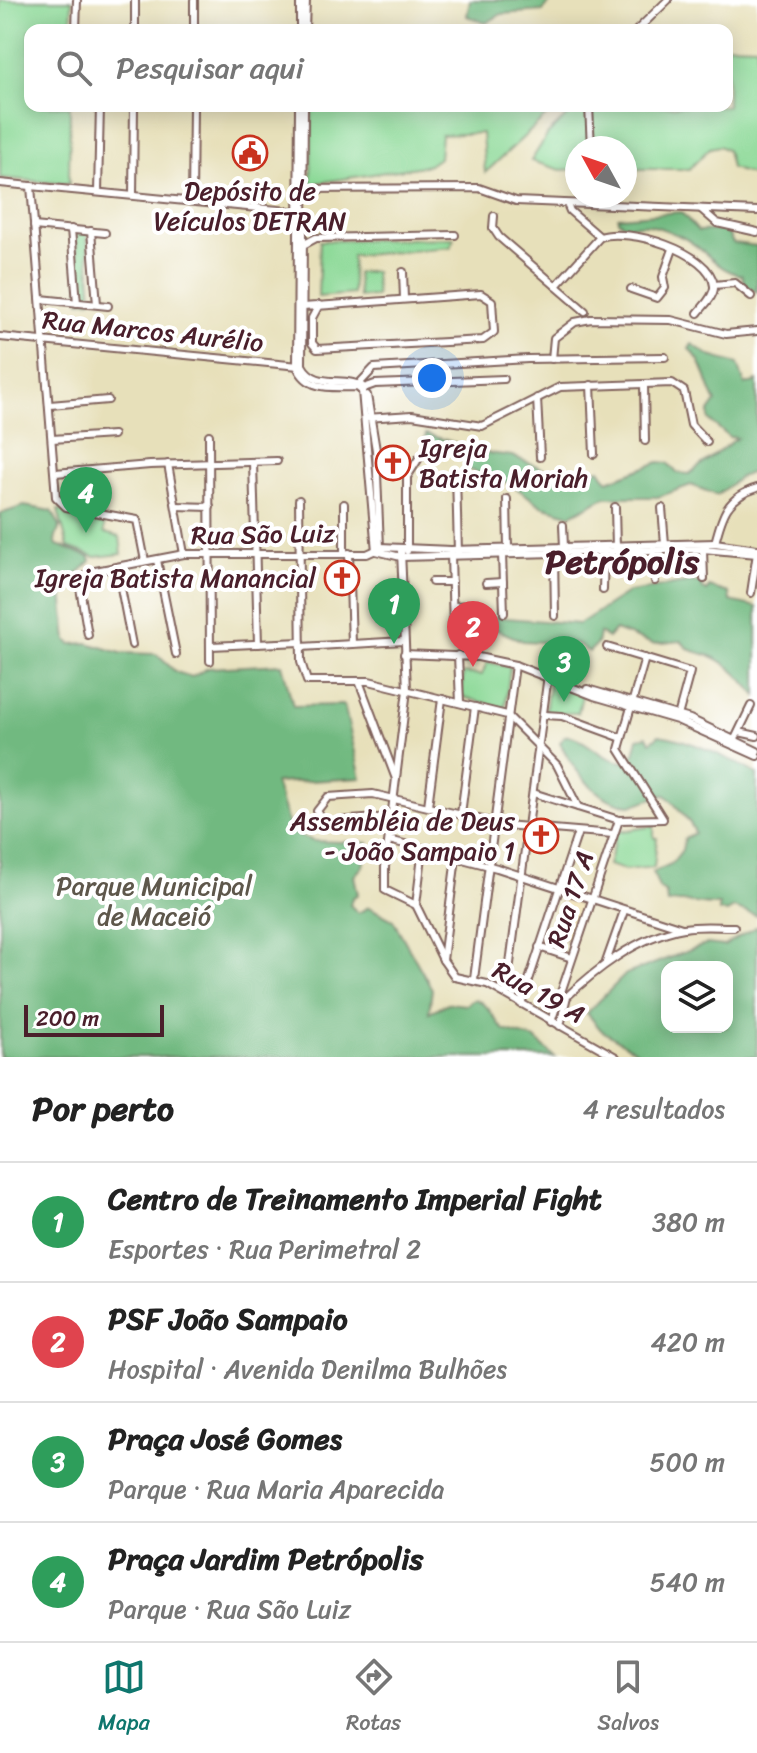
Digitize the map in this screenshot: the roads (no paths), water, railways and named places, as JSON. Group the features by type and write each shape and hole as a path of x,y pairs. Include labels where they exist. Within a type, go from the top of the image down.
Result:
{"street":[{"path":"76,24 77,0"},
{"path":"135,0 135,24"},
{"path":"194,0 194,24"},
{"path":"302,24 303,0"},
{"path":"643,24 668,0"},
{"path":"98,192 100,112"},
{"path":"133,195 134,112"},
{"path":"192,201 193,112"},
{"path":"302,112 300,366 303,377 315,385 361,387 504,379"},
{"path":"589,112 590,136"},
{"path":"0,183 300,212"},
{"path":"31,186 59,505 137,520 145,561"},
{"path":"301,189 479,188 516,201 565,204"},
{"path":"637,207 757,211"},
{"path":"569,208 600,237"},
{"path":"701,209 717,223 757,232"},
{"path":"300,212 303,245 300,366"},
{"path":"494,216 493,228 499,237 585,311"},
{"path":"34,226 105,233"},
{"path":"71,229 77,303"},
{"path":"91,231 97,304"},
{"path":"556,286 600,237 631,234 694,258 714,285 712,296 698,313"},
{"path":"303,245 316,238 455,235"},
{"path":"631,289 657,298 665,288 663,277 673,249"},
{"path":"403,272 404,299"},
{"path":"714,285 735,283 751,296"},
{"path":"303,307 319,305 404,299 487,295 492,301 494,332 483,340 317,349 312,343 312,318 319,305"},
{"path":"41,299 108,306"},
{"path":"552,359 553,340 575,322 591,319 607,322 671,320 726,334 757,331"},
{"name":"Rua Marcos Aurélio","path":"0,337 300,366"},
{"path":"378,549 373,543 369,418 361,387 374,368 665,357"},
{"path":"369,418 422,416 482,426 497,422 560,387 668,383 684,391 691,425 707,442"},
{"path":"644,384 645,441"},
{"path":"591,385 594,454"},
{"path":"537,398 540,457"},
{"path":"50,405 108,400"},
{"path":"52,439 113,435"},
{"path":"209,435 210,661"},
{"path":"416,905 390,893 383,885 407,690 404,554 407,477 419,458"},
{"path":"55,473 168,464 277,461"},
{"path":"253,462 258,644"},
{"path":"168,464 184,554"},
{"path":"456,473 453,628 487,624"},
{"path":"715,543 724,510 740,493 757,488"},
{"path":"504,613 507,499"},
{"path":"299,500 301,644 303,675 307,681 359,681 507,715 557,765 578,807"},
{"path":"344,504 352,644"},
{"path":"176,506 210,507"},
{"path":"615,507 616,548"},
{"path":"662,508 665,544"},
{"path":"563,525 564,547"},
{"path":"505,551 554,553 715,543 757,552"},
{"path":"505,551 564,547 604,549"},
{"path":"616,548 757,552"},
{"name":"Rua São Luiz","path":"88,635 80,579 90,572 184,554 347,553 378,549 404,554 505,551"},
{"path":"603,590 604,549"},
{"path":"703,549 704,579"},
{"path":"653,550 655,581"},
{"path":"751,593 757,552"},
{"path":"554,553 555,616"},
{"path":"157,560 176,654"},
{"path":"117,567 132,645"},
{"path":"432,582 452,582"},
{"path":"486,583 503,582"},
{"path":"453,606 475,605"},
{"path":"211,646 404,641"},
{"path":"607,647 690,672 689,686 678,718"},
{"path":"404,654 458,655 515,665 678,718 757,754"},
{"path":"458,655 460,703"},
{"path":"533,793 619,820 663,819 619,749 645,658"},
{"path":"474,979 515,665"},
{"path":"506,994 548,675"},
{"path":"359,681 397,782"},
{"path":"428,806 442,699"},
{"path":"734,742 751,706"},
{"path":"461,814 475,707"},
{"path":"544,715 562,716 622,738"},
{"path":"739,732 757,736"},
{"path":"391,817 326,822 318,818 317,811 324,799 349,795 395,798 528,828 613,834"},
{"name":"Rua 17 A","path":"551,1022 619,820"},
{"path":"521,1004 578,832"},
{"path":"389,840 488,865 682,928 734,927"},
{"path":"423,848 416,905 443,960"},
{"path":"443,960 456,857"},
{"path":"606,962 624,911"},
{"path":"557,1005 606,962 682,928"},
{"path":"539,947 572,958"},
{"name":"Rua 19 A","path":"443,960 455,977 474,979 506,994 616,1057"},
{"path":"560,1026 567,996"}],"place":[{"name":"Depósito de Veículos DETRAN","path":"250,153"},
{"name":"Igreja Batista Moriah","path":"393,463"},
{"name":"Praça Jardim Petrópolis","path":"86,533"},
{"name":"Igreja Batista Manancial","path":"342,578"},
{"name":"Centro de Treinamento Imperial Fight","path":"394,644"},
{"name":"PSF João Sampaio","path":"473,667"},
{"name":"Praça José Gomes","path":"564,702"},
{"name":"Assembléia de Deus - João Sampaio 1","path":"541,836"}],"district":[{"name":"Petrópolis","path":"622,561"}],"park label":[{"name":"Parque Municipal de Maceió","path":"154,901"}]}
